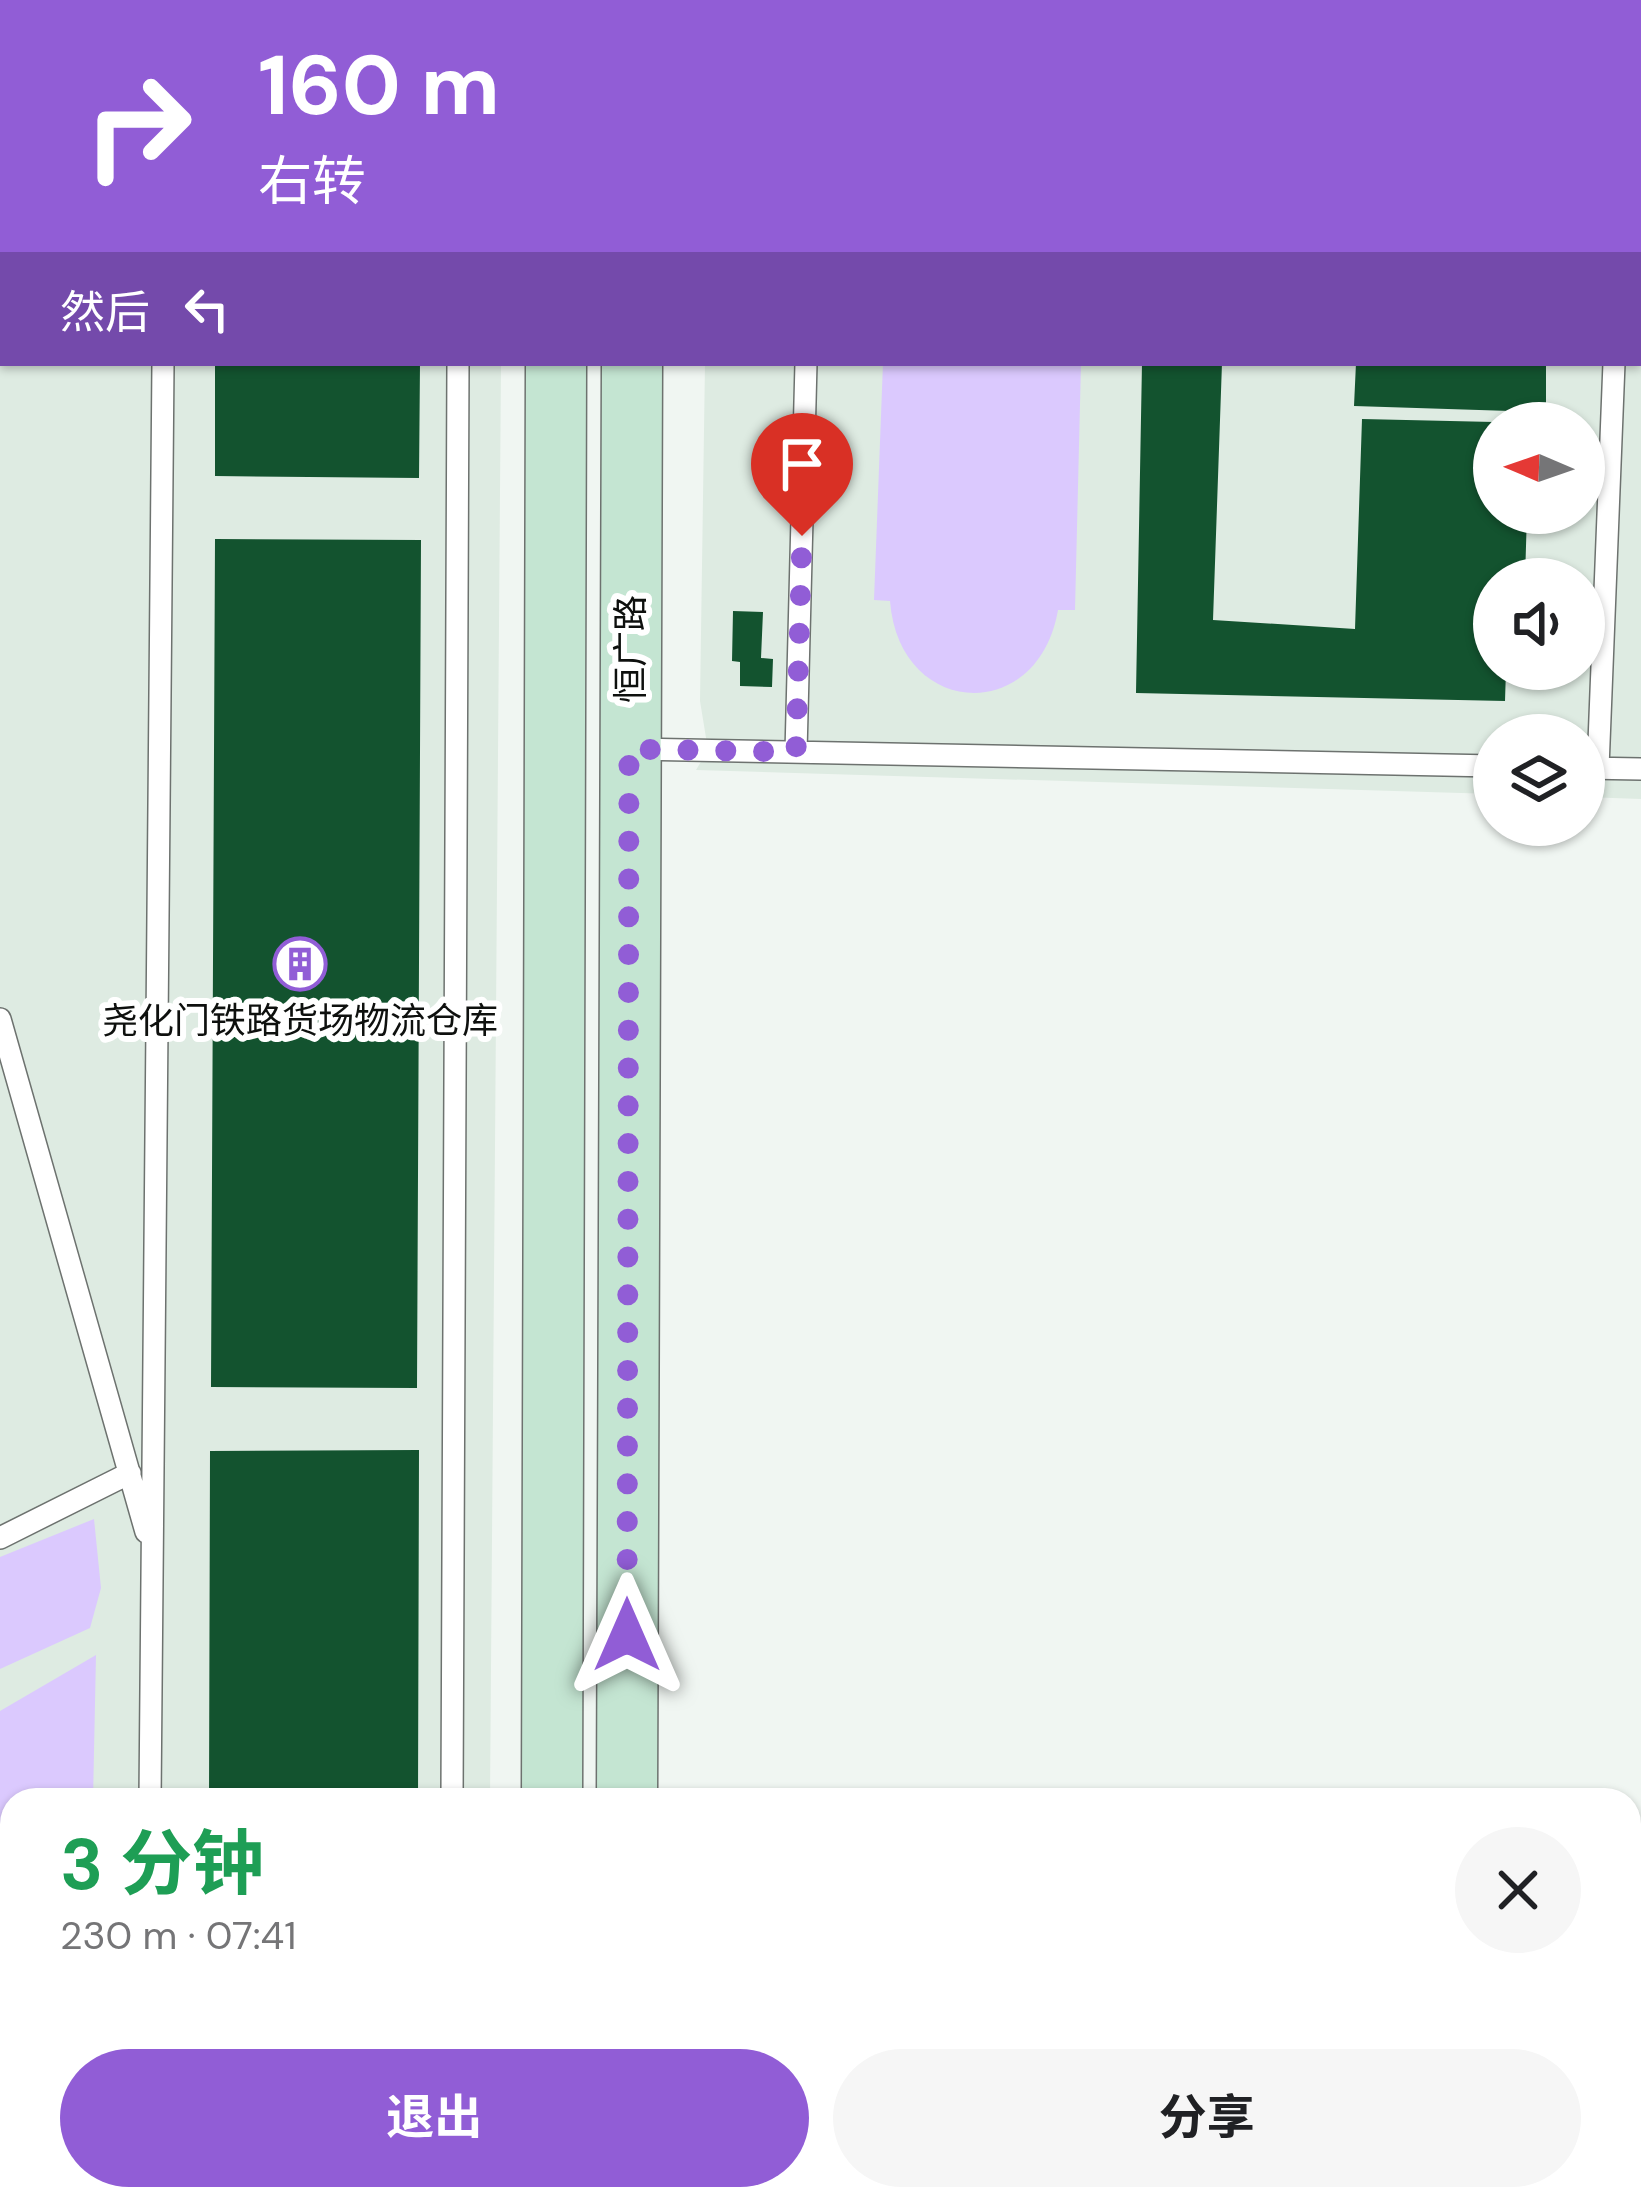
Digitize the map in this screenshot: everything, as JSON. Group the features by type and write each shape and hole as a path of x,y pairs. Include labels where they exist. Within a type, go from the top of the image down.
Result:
{"street":[{"name":"恒广路","path":"552,1788 556,366"},
{"name":"恒广路","path":"627,1788 632,366"}],"lane":[{"path":"150,1788 164,366"},
{"path":"452,1788 458,366"},
{"path":"796,752 806,366"},
{"path":"1594,714 1614,366"},
{"path":"629,749 1473,766"},
{"path":"1605,768 1641,769"},
{"path":"0,1019 153,1556"},
{"path":"0,1538 130,1473"}],"shaded area":[{"path":"0,366 501,366 490,1788 0,1788"},
{"path":"705,366 1641,366 1641,799 1605,798 1605,714 1473,714 1473,793 696,770 708,750 700,701"},
{"path":"883,366 1081,366 1075,610 1058,610 1045,648 1025,674 998,689 970,693 942,686 917,668 899,640 890,601 874,600"},
{"path":"94,1519 101,1588 90,1628 0,1669 0,1557"},
{"path":"96,1655 93,1788 0,1788 0,1711"}],"building":[{"path":"215,366 420,366 419,478 215,476"},
{"path":"1142,366 1222,366 1213,620 1355,629 1362,419 1473,422 1473,534 1526,534 1526,558 1473,558 1473,690 1505,690 1505,701 1136,693"},
{"path":"1356,366 1546,366 1546,402 1473,402 1473,410 1354,406"},
{"name":"尧化门铁路货场物流仓库","path":"215,539 421,540 417,1388 211,1387"},
{"path":"733,611 763,612 761,658 773,659 772,687 740,686 740,662 732,661"},
{"path":"419,1450 418,1788 209,1788 210,1451"}],"place":[{"name":"尧化门铁路货场物流仓库","path":"300,964"}],"route":[{"path":"627,1635 629,749 796,752 802,536"}]}
